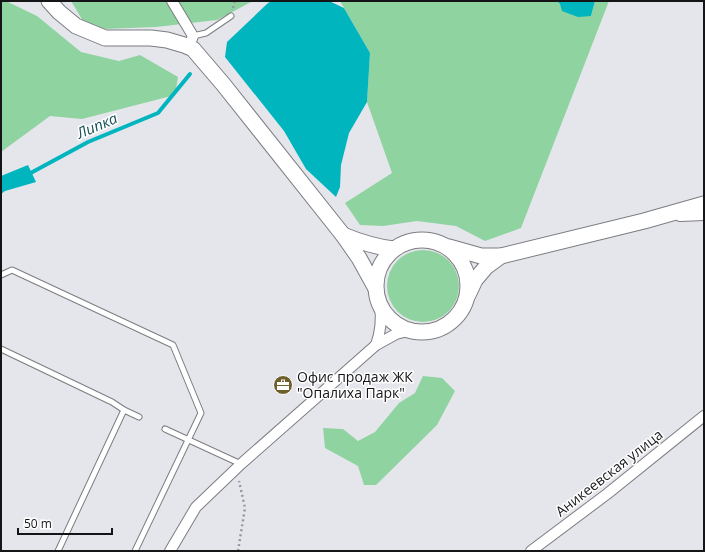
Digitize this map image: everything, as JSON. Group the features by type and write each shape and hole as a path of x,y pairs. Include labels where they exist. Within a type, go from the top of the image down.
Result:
{"street":[{"path":"49,1 59,12 76,26 105,38 151,38 191,41"},
{"path":"172,1 191,41 193,49 223,84 343,235 359,258 375,287 380,306 385,314 395,324 408,331 423,333 438,330 451,323 461,312 475,280 486,267 501,256"},
{"path":"375,287 378,272 384,259 394,249 406,243 420,240 433,242 481,256 501,256 644,221 704,204"},
{"path":"644,221 666,217 704,215"},
{"path":"343,235 366,243 394,249"},
{"path":"446,247 457,256 465,269 468,283 467,298"},
{"path":"376,345 380,334 382,319 380,306"},
{"path":"170,551 196,507 239,466 376,345 396,334 408,331"},
{"name":"Аникеевская улица","path":"531,551 607,494 704,416"}],"lane":[{"path":"191,41 231,16"},
{"path":"1,275 12,270 173,345 201,413 135,551"},
{"path":"1,349 112,402 139,417"},
{"path":"58,551 124,410"},
{"path":"165,429 239,466"}],"path":[{"path":"238,551 245,508 239,466"}],"green space":[{"path":"1,1 6,1 37,16 81,52 119,61 140,55 178,77 175,95 82,119 50,116 1,152"},
{"path":"71,1 253,1 217,20 156,27 103,29 92,27 83,21"},
{"path":"340,1 557,1 560,4 591,16 595,1 609,1 521,228 485,241 456,226 417,221 383,226 360,225 345,203 392,173 367,102 370,53"},
{"path":"416,250 430,250 437,252 449,260 457,272 459,286 457,300 449,312 437,320 430,322 416,322 409,320 397,312 389,300 387,293 387,279 389,272 397,260 409,252"},
{"path":"423,376 442,378 455,391 437,425 376,485 364,485 358,466 325,448 323,428 343,429 358,441 375,432 399,403 415,393"}],"water":[{"path":"272,1 329,1 344,8 370,53 367,102 349,133 341,165 340,187 336,197 306,169 284,131 225,57 227,42 268,3"},
{"path":"557,1 595,1 591,16 578,17 562,11 560,4"},
{"path":"28,165 36,182 5,191 1,194 1,176"}],"waterway":[{"name":"Липка","path":"27,175 88,142 158,113 190,74"}],"place":[{"name":"Офис продаж ЖК \"Опалиха Парк\"","path":"283,385"}]}
